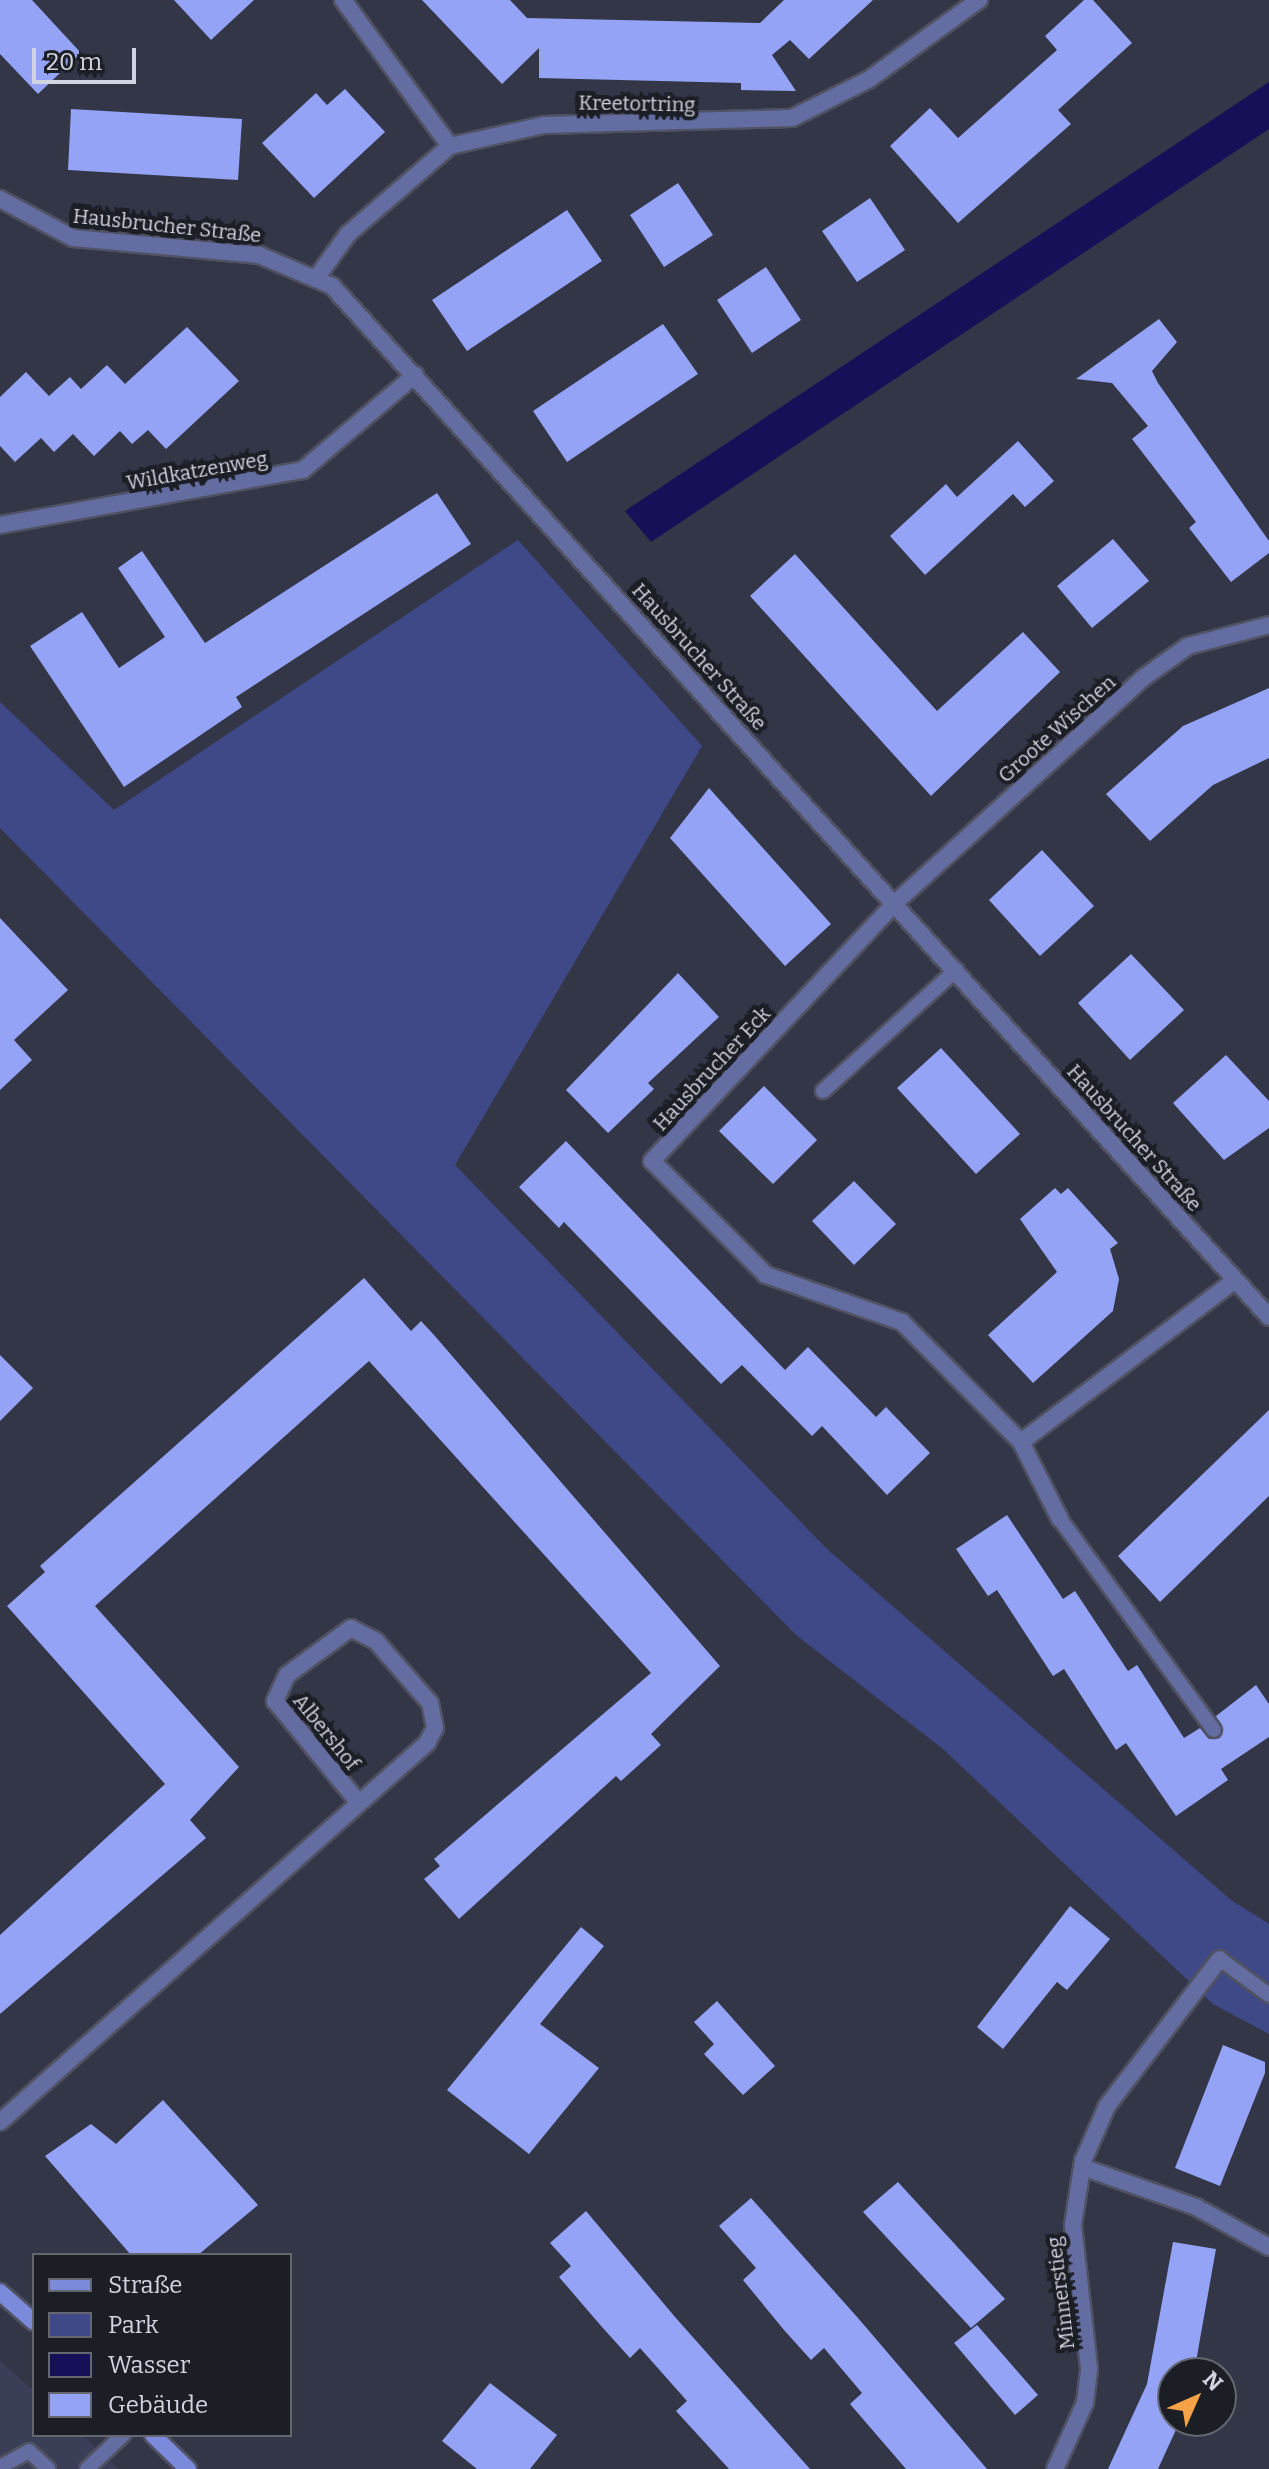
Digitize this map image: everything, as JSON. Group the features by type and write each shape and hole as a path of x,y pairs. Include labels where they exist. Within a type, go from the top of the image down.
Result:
{"street":[{"path":"343,0 450,146"},
{"name":"Kreetortring","path":"317,277 348,234 450,146 559,124 792,118 868,80 979,0"},
{"name":"Hausbrucher Straße","path":"0,199 73,238 259,255 317,277 415,375 1269,1317"},
{"name":"Wildkatzenweg","path":"0,525 303,470 415,375"},
{"name":"Groote Wischen","path":"895,903 1168,658 1213,636 1269,625"},
{"name":"Hausbrucher Eck","path":"895,903 652,1161 766,1275 902,1322 1021,1442 1060,1519"},
{"path":"1021,1442 1235,1280"},
{"name":"Albershof","path":"0,2122 427,1743 435,1720 430,1703 376,1641 351,1628 287,1675 275,1701 359,1803"},
{"name":"Minnerstieg","path":"1055,2469 1085,2403 1089,2368 1073,2225 1082,2167 1107,2106 1220,1959"},
{"path":"1082,2167 1196,2207 1269,2247"},
{"path":"0,2292 32,2320"},
{"path":"155,2437 188,2469"}],"lane":[{"path":"823,1091 956,970"},
{"path":"1060,1519 1214,1730"},
{"path":"1220,1959 1269,1995"},
{"path":"87,2469 121,2437"},
{"path":"0,2467 29,2451 48,2469"}],"shaded area":[{"path":"0,2361 32,2389 32,2437 85,2437 119,2469 0,2469"}],"green space":[{"path":"518,540 702,746 455,1165 827,1549 1231,1900 1269,1924 1269,2034 1213,2004 943,1749 796,1635 0,828 0,702 114,810"}],"water":[{"path":"1269,82 1269,129 651,542 625,511"}],"building":[{"path":"0,0 32,0 81,53 38,94 0,54"},
{"path":"174,0 254,0 211,40"},
{"path":"422,0 510,0 527,18 760,23 784,0 873,0 809,59 790,40 772,55 796,91 741,90 741,83 539,78 539,48 502,84"},
{"path":"1084,0 1093,0 1132,43 1058,110 1071,124 958,223 890,146 930,108 958,138 1057,50 1045,36"},
{"path":"345,89 385,132 314,198 262,143 316,93 327,105"},
{"path":"71,109 242,119 238,180 68,170"},
{"path":"678,183 713,235 664,267 630,215"},
{"path":"870,198 905,250 857,282 822,231"},
{"path":"567,210 602,261 467,351 432,300"},
{"path":"766,267 801,320 752,353 717,300"},
{"path":"1159,319 1177,342 1152,371 1269,541 1269,553 1231,582 1189,528 1196,522 1132,439 1148,426 1112,383 1076,379"},
{"path":"663,324 698,374 567,462 533,411"},
{"path":"187,327 239,381 166,449 148,430 132,444 120,431 94,456 73,434 54,452 41,438 15,462 0,446 0,397 26,372 49,396 70,377 81,389 107,365 125,384"},
{"path":"1018,441 1054,481 1025,507 1013,494 925,575 890,536 946,484 957,497"},
{"path":"437,493 471,544 236,697 242,707 124,787 30,646 82,612 119,668 165,637 118,568 142,551 205,643"},
{"path":"1113,539 1149,581 1092,628 1057,586"},
{"path":"795,554 937,711 1023,632 1060,672 931,796 750,596"},
{"path":"1269,688 1269,758 1213,785 1150,841 1106,794 1183,726"},
{"path":"709,788 831,924 785,966 670,838"},
{"path":"1042,850 1094,906 1040,956 989,900"},
{"path":"0,918 68,990 14,1040 32,1060 0,1090"},
{"path":"1131,954 1184,1010 1130,1060 1078,1003"},
{"path":"678,973 719,1017 648,1083 654,1089 608,1133 566,1090"},
{"path":"941,1048 1020,1134 976,1174 897,1088"},
{"path":"1226,1055 1269,1101 1269,1128 1224,1160 1173,1103"},
{"path":"764,1086 817,1140 773,1184 719,1131"},
{"path":"566,1141 785,1370 808,1347 876,1417 886,1407 930,1453 887,1495 822,1426 812,1436 742,1365 721,1384 564,1222 559,1228 519,1187"},
{"path":"854,1181 896,1224 854,1265 812,1221"},
{"path":"1055,1188 1061,1194 1068,1188 1118,1243 1110,1249 1119,1279 1113,1311 1033,1383 988,1335 1057,1272 1020,1219"},
{"path":"364,1278 411,1331 421,1321 434,1335 720,1666 651,1734 661,1745 621,1781 616,1776 459,1919 424,1879 440,1866 434,1859 651,1673 369,1361 95,1606 239,1767 190,1820 206,1838 0,2014 0,1935 165,1784 7,1606 45,1572 40,1566"},
{"path":"0,1355 33,1388 0,1421"},
{"path":"1269,1410 1269,1496 1160,1602 1118,1556"},
{"path":"1007,1515 1063,1599 1075,1591 1128,1671 1137,1665 1184,1738 1200,1728 1209,1739 1220,1738 1216,1716 1256,1685 1269,1704 1269,1737 1221,1769 1228,1780 1176,1816 1126,1743 1116,1750 1064,1669 1053,1676 997,1590 988,1596 956,1549"},
{"path":"1070,1906 1110,1939 1067,1990 1057,1982 1003,2049 977,2027"},
{"path":"581,1927 604,1946 540,2024 599,2068 529,2154 447,2090"},
{"path":"717,2001 775,2066 743,2095 704,2054 714,2044 694,2022"},
{"path":"1223,2045 1265,2062 1265,2073 1220,2186 1175,2168"},
{"path":"163,2100 258,2205 200,2253 129,2253 45,2156 91,2124 116,2144"},
{"path":"898,2182 1005,2299 971,2328 863,2212"},
{"path":"751,2198 987,2469 906,2469 850,2404 862,2393 824,2348 811,2360 784,2330 743,2280 756,2268 719,2226"},
{"path":"586,2211 810,2469 729,2469 676,2411 687,2401 640,2348 630,2358 602,2327 559,2277 571,2266 550,2243"},
{"path":"1173,2242 1216,2249 1197,2357 1157,2357 1157,2437 1173,2437 1158,2469 1108,2469 1147,2384"},
{"path":"977,2325 1038,2395 1015,2415 954,2343"},
{"path":"490,2383 557,2435 530,2469 477,2469 442,2441"}]}
